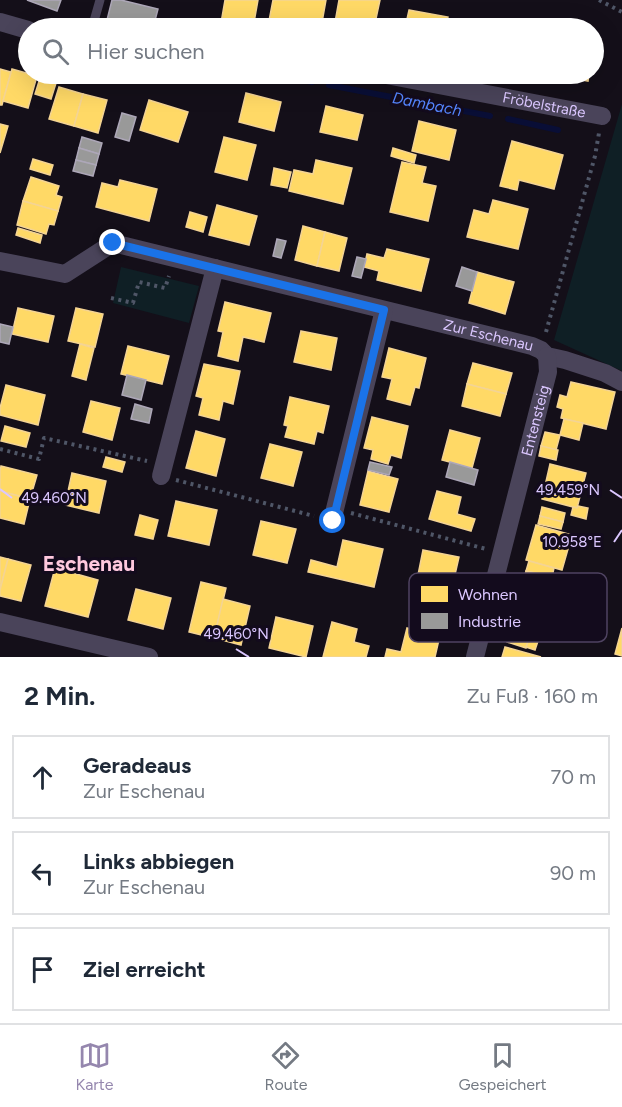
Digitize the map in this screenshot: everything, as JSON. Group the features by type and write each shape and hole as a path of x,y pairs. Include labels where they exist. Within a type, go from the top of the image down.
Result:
{"street":[{"path":"0,22 18,27"},
{"name":"Fröbelstraße","path":"434,84 602,116"},
{"name":"Zur Eschenau","path":"0,261 65,274 113,243 384,310 544,353 605,373 622,382"},
{"path":"163,471 215,268"},
{"path":"334,515 384,310"},
{"name":"Entensteig","path":"496,573 548,372 544,353"},
{"path":"0,622 149,657"},
{"name":"Entensteig","path":"475,657 479,642"}],"lane":[{"path":"95,18 100,0"}],"path":[{"path":"599,0 622,12"},
{"path":"544,353 595,156 602,116"},
{"path":"111,298 133,303 139,282 165,288 169,276"},
{"path":"0,449 39,459 45,438 334,515 501,553"}],"shaded area":[{"path":"622,104 622,371 554,340"},
{"path":"121,267 199,286 189,323 113,303"}],"building: Wohnen":[{"path":"225,0 258,0 255,18 222,18"},
{"path":"273,0 326,0 323,18 270,18"},
{"path":"339,0 380,0 376,18 336,18"},
{"path":"409,10 448,17 448,18 407,18"},
{"path":"0,69 11,72 2,105 0,105"},
{"path":"12,69 18,71 18,84 35,84 28,108 3,101"},
{"path":"38,84 56,84 51,99 35,94"},
{"path":"59,87 83,94 74,126 49,119"},
{"path":"246,93 281,102 274,131 239,122"},
{"path":"83,94 107,100 98,133 74,126"},
{"path":"149,100 188,112 178,142 140,130"},
{"path":"326,106 363,115 357,140 320,132"},
{"path":"419,121 456,130 449,160 412,151"},
{"path":"0,124 8,126 0,153"},
{"path":"224,137 256,145 247,180 215,172"},
{"path":"512,141 563,155 554,189 519,180 517,190 500,186"},
{"path":"393,148 416,155 414,163 391,156"},
{"path":"33,159 53,165 50,175 30,169"},
{"path":"316,160 352,168 343,204 289,191 294,170 313,174"},
{"path":"402,162 426,167 422,183 436,186 428,221 390,212"},
{"path":"274,168 291,172 287,188 271,185"},
{"path":"31,177 59,186 56,195 62,197 58,211 23,201"},
{"path":"120,180 157,189 149,221 96,207 102,183 118,187"},
{"path":"493,200 528,209 518,249 467,237 474,210 489,214"},
{"path":"23,201 58,211 54,225 49,224 46,234 17,225"},
{"path":"217,205 257,216 249,245 209,235"},
{"path":"190,212 207,217 203,232 186,227"},
{"path":"303,226 325,232 317,266 295,260"},
{"path":"18,228 42,235 40,243 16,235"},
{"path":"325,232 347,238 339,271 317,266"},
{"path":"387,249 429,259 421,291 377,280 379,271 364,267 367,254 384,258"},
{"path":"477,272 514,282 505,314 469,303"},
{"path":"225,302 271,313 264,342 243,337 238,361 218,356 223,332 218,331"},
{"path":"18,308 54,316 48,342 12,334"},
{"path":"76,308 103,314 95,347 68,341"},
{"path":"301,331 337,338 331,370 294,362"},
{"path":"80,344 94,348 86,380 72,376"},
{"path":"128,346 169,356 162,384 121,374"},
{"path":"389,348 426,358 419,388 415,387 410,405 387,399 392,379 382,377"},
{"path":"473,363 512,373 506,394 467,384"},
{"path":"204,364 240,371 233,404 223,401 219,420 199,415 203,398 196,396"},
{"path":"571,382 615,392 606,429 561,418 563,409 557,407 560,395 567,397"},
{"path":"467,384 506,394 500,416 462,406"},
{"path":"6,385 45,395 38,425 0,415"},
{"path":"290,397 329,406 323,433 317,431 314,444 285,437 288,426 284,425"},
{"path":"91,401 120,408 112,440 83,432"},
{"path":"372,417 408,426 401,458 391,455 388,464 371,459 373,450 364,448"},
{"path":"564,419 583,423 579,440 560,435"},
{"path":"5,426 30,433 26,447 1,441"},
{"path":"450,430 480,438 472,468 442,460"},
{"path":"196,431 225,439 216,476 186,468"},
{"path":"545,432 560,435 556,450 541,446"},
{"path":"270,444 302,452 293,486 261,478"},
{"path":"541,446 558,450 556,460 539,456"},
{"path":"106,457 125,462 122,472 103,467"},
{"path":"550,464 586,473 577,508 542,499"},
{"path":"1,466 37,475 30,499 0,491"},
{"path":"368,471 398,479 389,512 360,505"},
{"path":"72,473 106,481 99,513 65,505"},
{"path":"0,491 30,499 24,524 0,518"},
{"path":"437,491 461,497 457,514 475,519 471,531 429,519"},
{"path":"176,501 217,510 209,545 168,536"},
{"path":"542,507 565,513 563,522 540,516"},
{"path":"573,507 588,508 586,519 571,515"},
{"path":"140,515 158,520 153,539 135,535"},
{"path":"540,516 563,522 561,529 538,524"},
{"path":"261,521 296,529 287,563 253,555"},
{"path":"536,525 572,535 562,570 526,560"},
{"path":"343,540 383,549 374,587 308,572 311,560 337,567"},
{"path":"423,550 459,557 455,573 418,573"},
{"path":"0,557 8,559 0,590"},
{"path":"8,559 31,565 21,601 0,596"},
{"path":"529,561 554,568 553,573 526,571"},
{"path":"55,568 98,580 88,617 45,606"},
{"path":"201,582 226,588 214,638 189,632"},
{"path":"136,589 171,598 163,629 128,620"},
{"path":"223,599 250,606 241,645 214,638"},
{"path":"276,617 313,626 306,657 269,648"},
{"path":"332,622 357,629 354,642 369,646 366,657 323,657"},
{"path":"407,628 409,628 409,642 438,642 435,657 385,657 387,649 401,652"},
{"path":"622,628 622,656 615,654"},
{"path":"507,642 528,642 526,648"},
{"path":"528,642 538,642 535,650 526,647"},
{"path":"505,647 541,657 502,657"}],"building: Industrie":[{"path":"27,0 61,0 57,11"},
{"path":"112,0 158,9 156,18 108,18"},
{"path":"122,113 136,117 129,141 115,137"},
{"path":"82,137 102,143 99,154 79,148"},
{"path":"79,148 99,154 96,165 76,160"},
{"path":"76,160 96,165 93,176 73,171"},
{"path":"277,239 286,241 281,258 273,256"},
{"path":"357,257 366,259 361,278 352,276"},
{"path":"462,267 477,272 472,291 456,286"},
{"path":"0,324 13,327 9,344 0,342"},
{"path":"127,375 146,380 141,400 122,395"},
{"path":"135,404 152,409 149,423 131,419"},
{"path":"370,462 392,467 389,475 368,470"},
{"path":"450,462 478,470 474,485 446,477"}],"waterway":[{"name":"Dambach","path":"329,85 490,116"},
{"name":"Dambach","path":"508,119 558,130"}],"district":[{"name":"Eschenau","path":"89,563"}],"route":[{"path":"113,243 384,310 333,521"}]}
